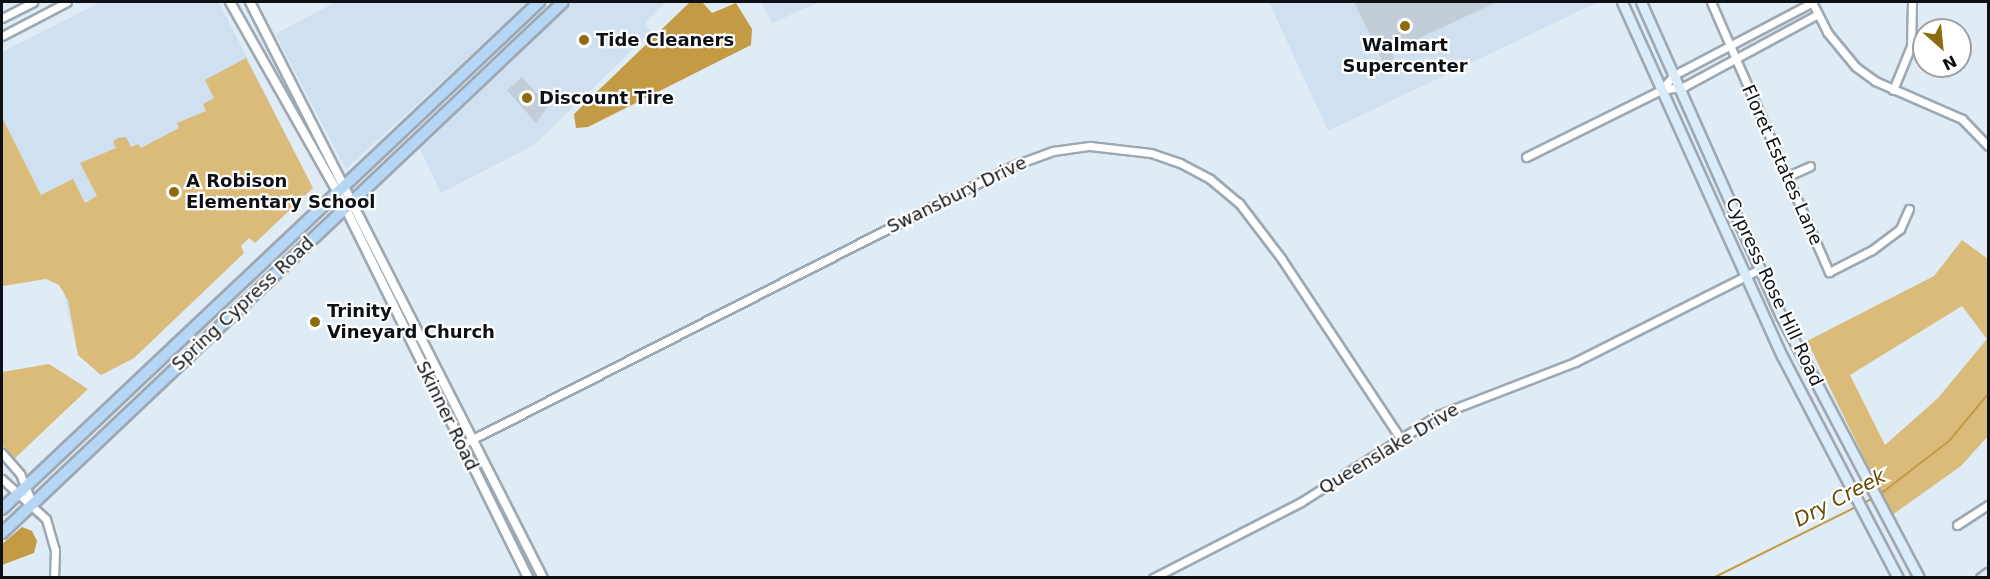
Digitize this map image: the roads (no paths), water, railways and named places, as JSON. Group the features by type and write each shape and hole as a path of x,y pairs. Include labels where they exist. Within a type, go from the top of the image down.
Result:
{"main road":[{"name":"Spring Cypress Road","path":"2,509 539,2"},
{"name":"Spring Cypress Road","path":"2,533 563,2"},
{"name":"Cypress Rose Hill Road","path":"1622,2 1746,276 1852,491 1898,578"},
{"name":"Cypress Rose Hill Road","path":"1641,2 1760,269 1868,483 1919,578"},
{"path":"472,64 482,79"},
{"path":"213,308 225,321"},
{"path":"1981,578 1989,573"}],"street":[{"path":"2,18 33,2"},
{"path":"2,36 67,2"},
{"name":"Skinner Road","path":"230,2 337,192 460,445 528,578"},
{"name":"Skinner Road","path":"250,2 346,183 472,440 543,578"},
{"name":"Floret Estates Lane","path":"1711,2 1829,272 1872,250 1900,229 1910,209"},
{"path":"1661,90 1674,75 1813,2 1818,14 1851,62 1893,90 1962,120 1989,146"},
{"path":"1893,90 1911,46 1912,2"},
{"path":"1526,157 1661,90 1680,88 1818,14"},
{"name":"Swansbury Drive","path":"460,445 1012,166 1053,151 1090,146 1152,153 1180,163 1210,179 1239,203 1282,259 1400,438"},
{"path":"1788,176 1810,166"},
{"name":"Queenslake Drive","path":"1153,578 1301,502 1400,438 1461,404 1598,351 1760,269"},
{"path":"414,348 425,343"},
{"path":"2,453 22,490 52,533 54,578"},
{"path":"2,479 22,490"},
{"path":"1957,525 1989,505"},
{"path":"524,569 536,563"}],"waterway":[{"name":"Dry Creek","path":"1879,495 1949,441 1988,394"},
{"name":"Dry Creek","path":"1863,503 1874,498"},
{"name":"Dry Creek","path":"1713,578 1858,506"}],"place":[{"name":"Walmart Supercenter","path":"1405,26"},
{"name":"Tide Cleaners","path":"584,40"},
{"name":"Discount Tire","path":"527,98"},
{"name":"A Robison Elementary School","path":"174,192"},
{"name":"Trinity Vineyard Church","path":"315,322"}]}
